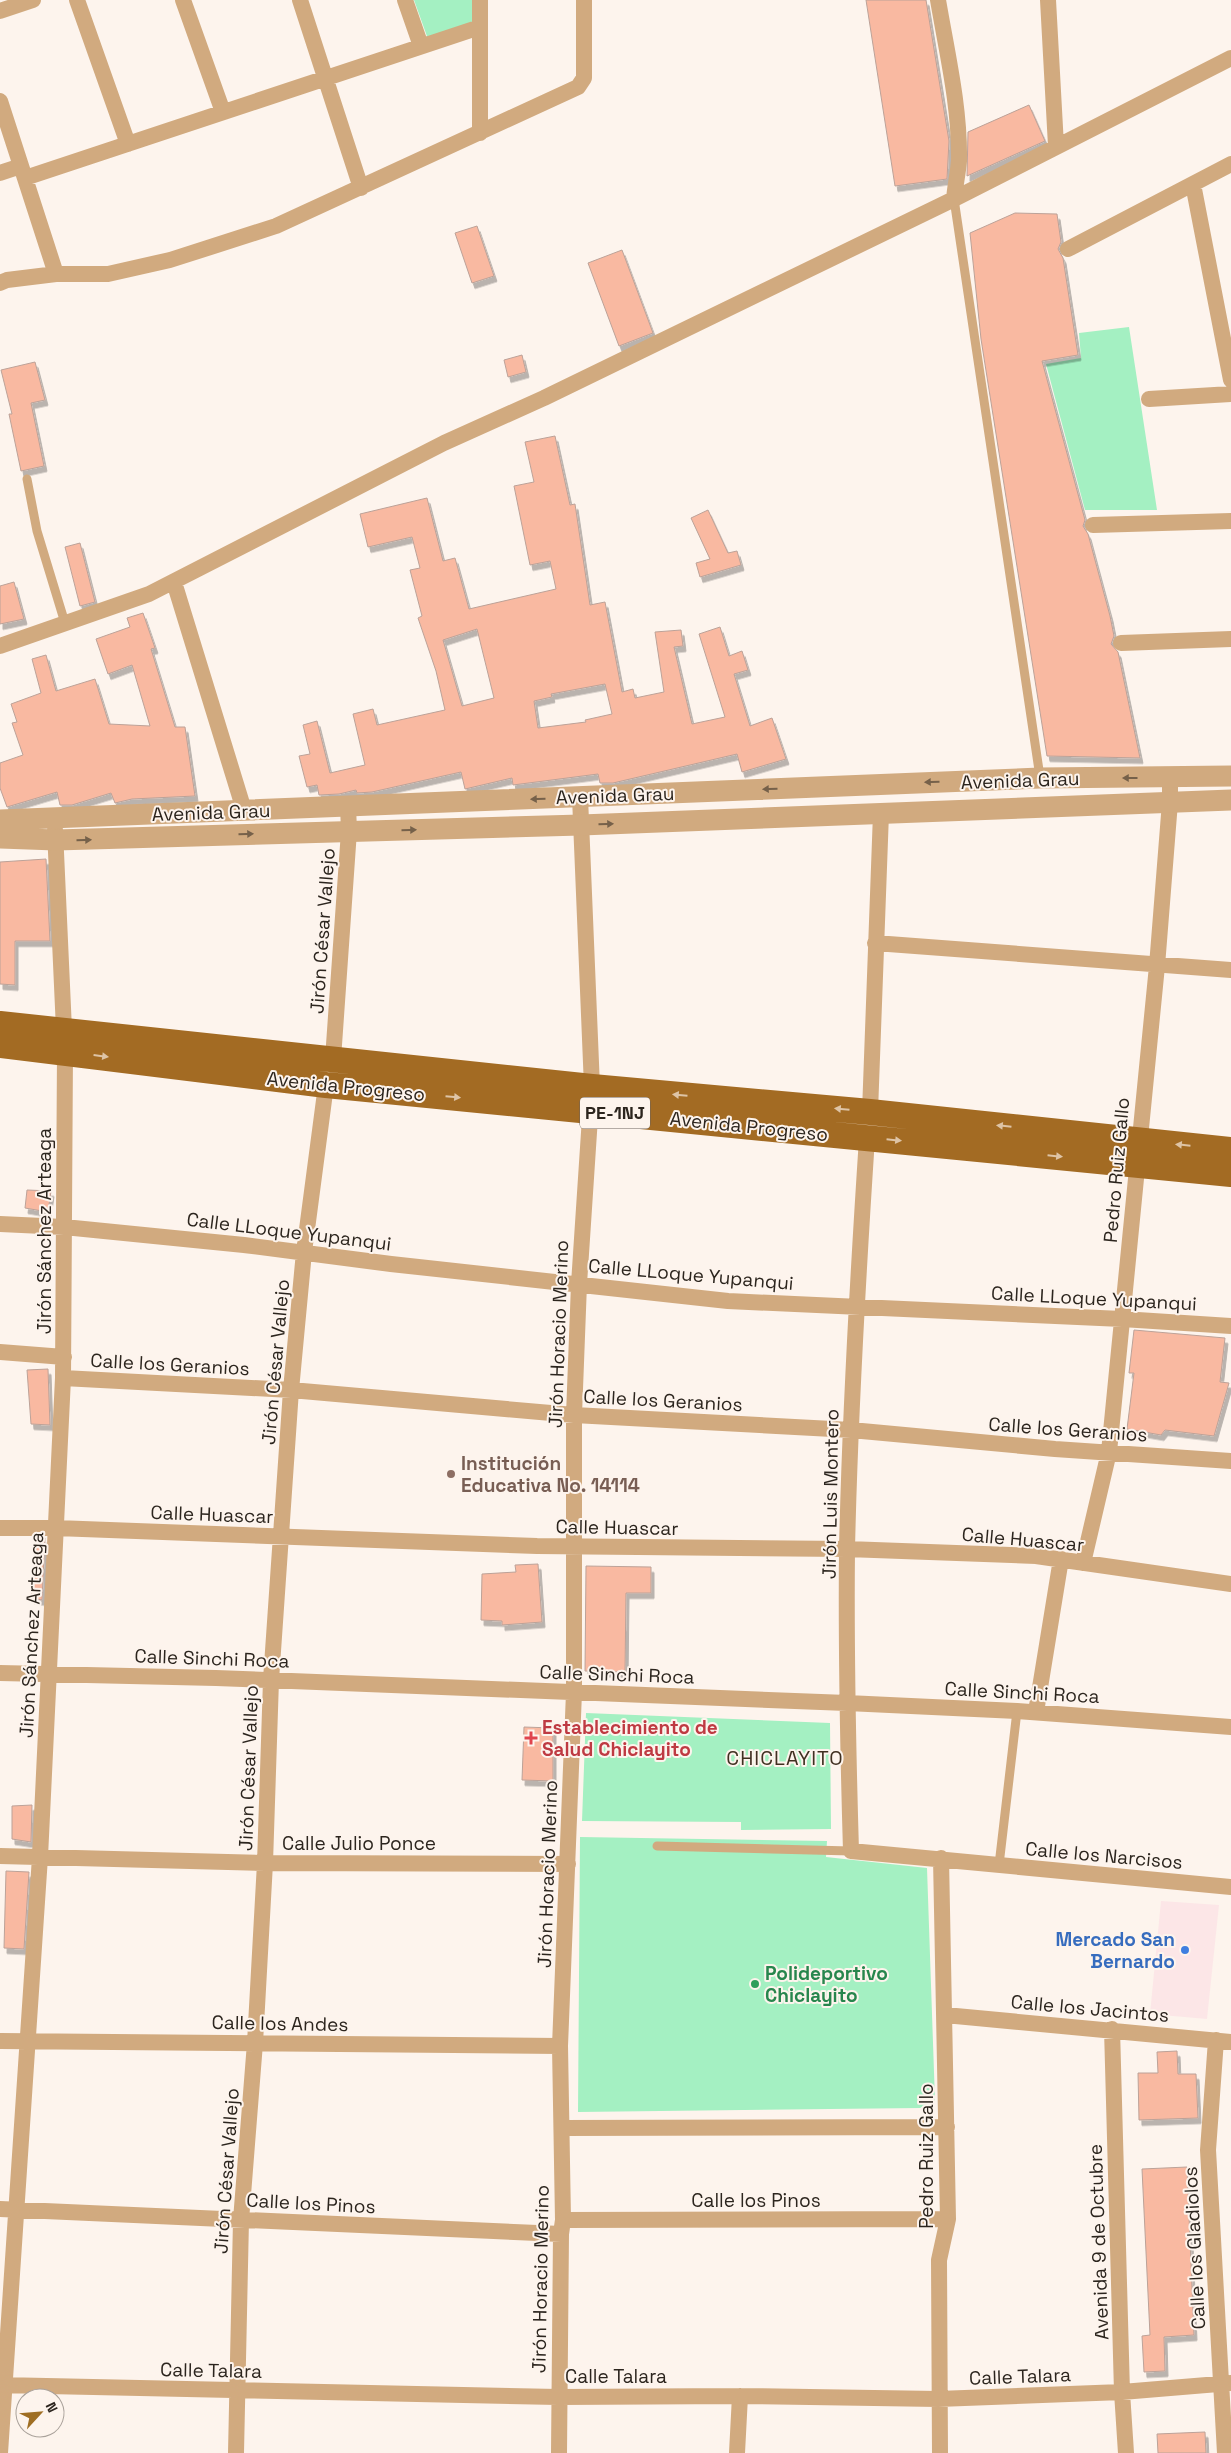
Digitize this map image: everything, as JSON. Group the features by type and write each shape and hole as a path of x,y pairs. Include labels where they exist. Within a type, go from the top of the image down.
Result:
{"main road":[{"name":"Avenida Progreso","path":"0,1024 65,1042 326,1085 870,1112 1137,1152 1231,1174"},
{"name":"Avenida Progreso","path":"0,1045 65,1042 332,1059 867,1138 1137,1152 1231,1150"}],"street":[{"path":"0,11 33,0"},
{"path":"77,0 128,144"},
{"path":"183,0 223,112"},
{"path":"300,0 361,188"},
{"path":"406,0 420,46"},
{"path":"480,0 480,133"},
{"path":"0,283 7,280 56,274 108,274 157,264 276,226 578,87 584,78 584,0"},
{"path":"938,0 952,81 957,127 959,162 954,199"},
{"path":"1048,0 1056,146"},
{"path":"0,173 23,172 128,144 480,26"},
{"path":"0,646 149,594 444,443 544,398 954,199 1231,58"},
{"path":"0,102 56,274"},
{"path":"1068,249 1231,164"},
{"path":"1193,184 1231,380"},
{"path":"1149,398 1231,394"},
{"path":"1093,525 1231,521"},
{"path":"174,582 244,810"},
{"path":"1121,643 1231,639"},
{"name":"Avenida Grau","path":"0,820 1040,778 1231,776"},
{"name":"Pedro Ruiz Gallo","path":"1083,1563 1108,1452 1157,966 1170,802 1170,778"},
{"name":"Jirón Horacio Merino","path":"559,2453 558,2397 562,2227 560,2046 574,1692 574,1416 579,1284 590,1098 580,797"},
{"name":"Avenida Grau","path":"0,838 56,840 581,825 1231,800"},
{"name":"Jirón César Vallejo","path":"332,1059 350,831 348,806"},
{"path":"870,1112 881,813"},
{"name":"Jirón Sánchez Arteaga","path":"0,2453 2,2385 17,2210 40,1857 64,1357 65,1042 54,818"},
{"path":"875,943 1157,966 1231,970"},
{"name":"Jirón César Vallejo","path":"236,2453 241,2220 255,2043 265,1863 271,1680 291,1390 304,1252 326,1085"},
{"name":"Jirón Luis Montero","path":"851,1851 846,1703 847,1549 856,1306 867,1138"},
{"name":"Calle LLoque Yupanqui","path":"0,1224 64,1227 304,1252 728,1301 1122,1319 1231,1326"},
{"path":"0,1352 64,1357"},
{"name":"Calle los Geranios","path":"63,1378 291,1390 574,1416 851,1430 1231,1461"},
{"name":"Calle Huascar","path":"0,1528 56,1528 574,1547 847,1549 1036,1556 1231,1584"},
{"path":"1036,1712 1061,1559"},
{"name":"Calle Sinchi Roca","path":"0,1673 271,1680 846,1703 1036,1712 1231,1727"},
{"path":"851,1851 941,1858"},
{"name":"Calle Julio Ponce","path":"0,1856 265,1863 568,1864"},
{"name":"Pedro Ruiz Gallo","path":"940,2453 938,2399 939,2260 948,2219 941,1858"},
{"name":"Calle los Narcisos","path":"941,1858 1231,1887"},
{"name":"Calle los Jacintos","path":"945,2015 1112,2029 1224,2041"},
{"name":"Avenida 9 de Octubre","path":"1112,2029 1122,2392 1126,2453"},
{"name":"Calle los Andes","path":"0,2041 560,2046"},
{"name":"Calle los Gladiolos","path":"1224,2041 1208,2150 1226,2383 1225,2453"},
{"path":"562,2128 947,2127"},
{"name":"Calle los Pinos","path":"0,2209 241,2220 562,2227 948,2219"},
{"name":"Calle Talara","path":"2,2385 558,2397 740,2396 938,2399 1122,2392 1226,2383"},
{"path":"737,2453 740,2396"}],"lane":[{"path":"954,199 1040,778"},
{"path":"27,479 37,531 66,623"},
{"path":"999,1865 1017,1711"},
{"path":"657,1846 851,1851"}],"shaded area":[{"name":"Mercado San Bernardo","path":"1161,1901 1219,1905 1207,2019 1150,2014"}],"green space":[{"path":"414,0 474,0 475,22 428,39"},
{"path":"1129,327 1157,510 1085,510 1046,364 1081,358 1079,333"},
{"path":"586,1713 830,1723 831,1829 741,1830 741,1822 582,1821"},
{"name":"Polideportivo Chiclayito","path":"580,1837 827,1841 826,1857 927,1868 935,2101 920,2108 578,2112"}],"building":[{"path":"866,0 926,0 949,141 947,179 895,186"},
{"path":"1029,105 1045,141 967,176 968,132"},
{"path":"1015,213 1057,214 1061,242 1058,249 1063,258 1078,355 1042,361 1085,520 1083,526 1088,534 1110,616 1114,636 1111,644 1118,652 1140,758 1047,756 981,339 970,233"},
{"path":"477,226 494,276 472,283 455,233"},
{"path":"622,250 653,333 619,346 588,263"},
{"path":"522,355 526,372 508,377 504,360"},
{"path":"35,362 45,400 31,403 44,466 21,471 9,414 12,414 1,370"},
{"path":"555,436 570,505 575,504 590,605 605,602 622,692 633,689 635,698 664,692 655,632 681,630 683,646 674,647 692,724 725,717 699,634 720,627 729,656 742,651 748,670 734,674 750,726 772,718 786,759 742,772 737,754 613,783 600,783 598,774 513,785 512,778 465,789 461,772 372,792 357,793 356,790 339,794 319,795 317,785 307,787 299,756 310,754 303,725 317,721 330,773 365,765 353,714 373,709 377,725 445,710 436,671 418,618 422,616 410,570 420,568 412,537 368,547 360,514 427,498 443,561 455,558 469,609 556,589 550,561 530,565 514,486 534,482 525,442","holes":["477,629 494,698 462,706 443,640","605,684 612,714 585,720 586,722 538,728 534,701 552,697 551,694"]},
{"path":"708,510 728,553 737,551 741,565 700,577 696,563 710,559 691,518"},
{"path":"80,543 95,602 80,606 65,547"},
{"path":"14,582 24,619 0,624 0,586"},
{"path":"143,613 155,648 151,649 175,727 185,727 195,796 132,799 115,803 111,793 72,805 60,805 57,792 7,807 0,788 0,763 23,755 12,723 17,722 11,704 41,693 32,659 46,655 56,691 95,679 109,724 150,726 132,665 108,674 96,639 130,627 127,618"},
{"path":"46,859 50,941 15,941 15,985 0,984 0,862"},
{"path":"27,1190 51,1191 48,1212 25,1208"},
{"path":"1134,1330 1225,1338 1220,1382 1229,1383 1214,1436 1165,1430 1161,1435 1127,1429 1134,1373 1129,1373"},
{"path":"48,1369 50,1425 31,1424 27,1370"},
{"path":"37,1538 45,1538 42,1600 31,1598"},
{"path":"538,1564 542,1622 502,1625 502,1621 481,1620 482,1574 516,1572 515,1565"},
{"path":"586,1566 651,1567 651,1593 626,1593 625,1672 585,1671"},
{"path":"524,1727 553,1728 553,1781 522,1780"},
{"path":"32,1805 31,1842 12,1839 12,1806"},
{"path":"6,1871 29,1872 24,1949 4,1948"},
{"path":"1177,2051 1178,2074 1196,2074 1198,2118 1139,2120 1138,2073 1158,2073 1157,2052"},
{"path":"1187,2167 1194,2335 1164,2337 1165,2371 1144,2372 1142,2336 1150,2335 1142,2169"},
{"path":"1205,2432 1206,2453 1158,2453 1157,2434"}],"place":[{"name":"Institución Educativa No. 14114","path":"451,1474"},
{"name":"Establecimiento de Salud Chiclayito","path":"531,1738"},
{"name":"Mercado San Bernardo","path":"1185,1950"},
{"name":"Polideportivo Chiclayito","path":"755,1984"}],"district":[{"name":"CHICLAYITO","path":"785,1758"}]}
